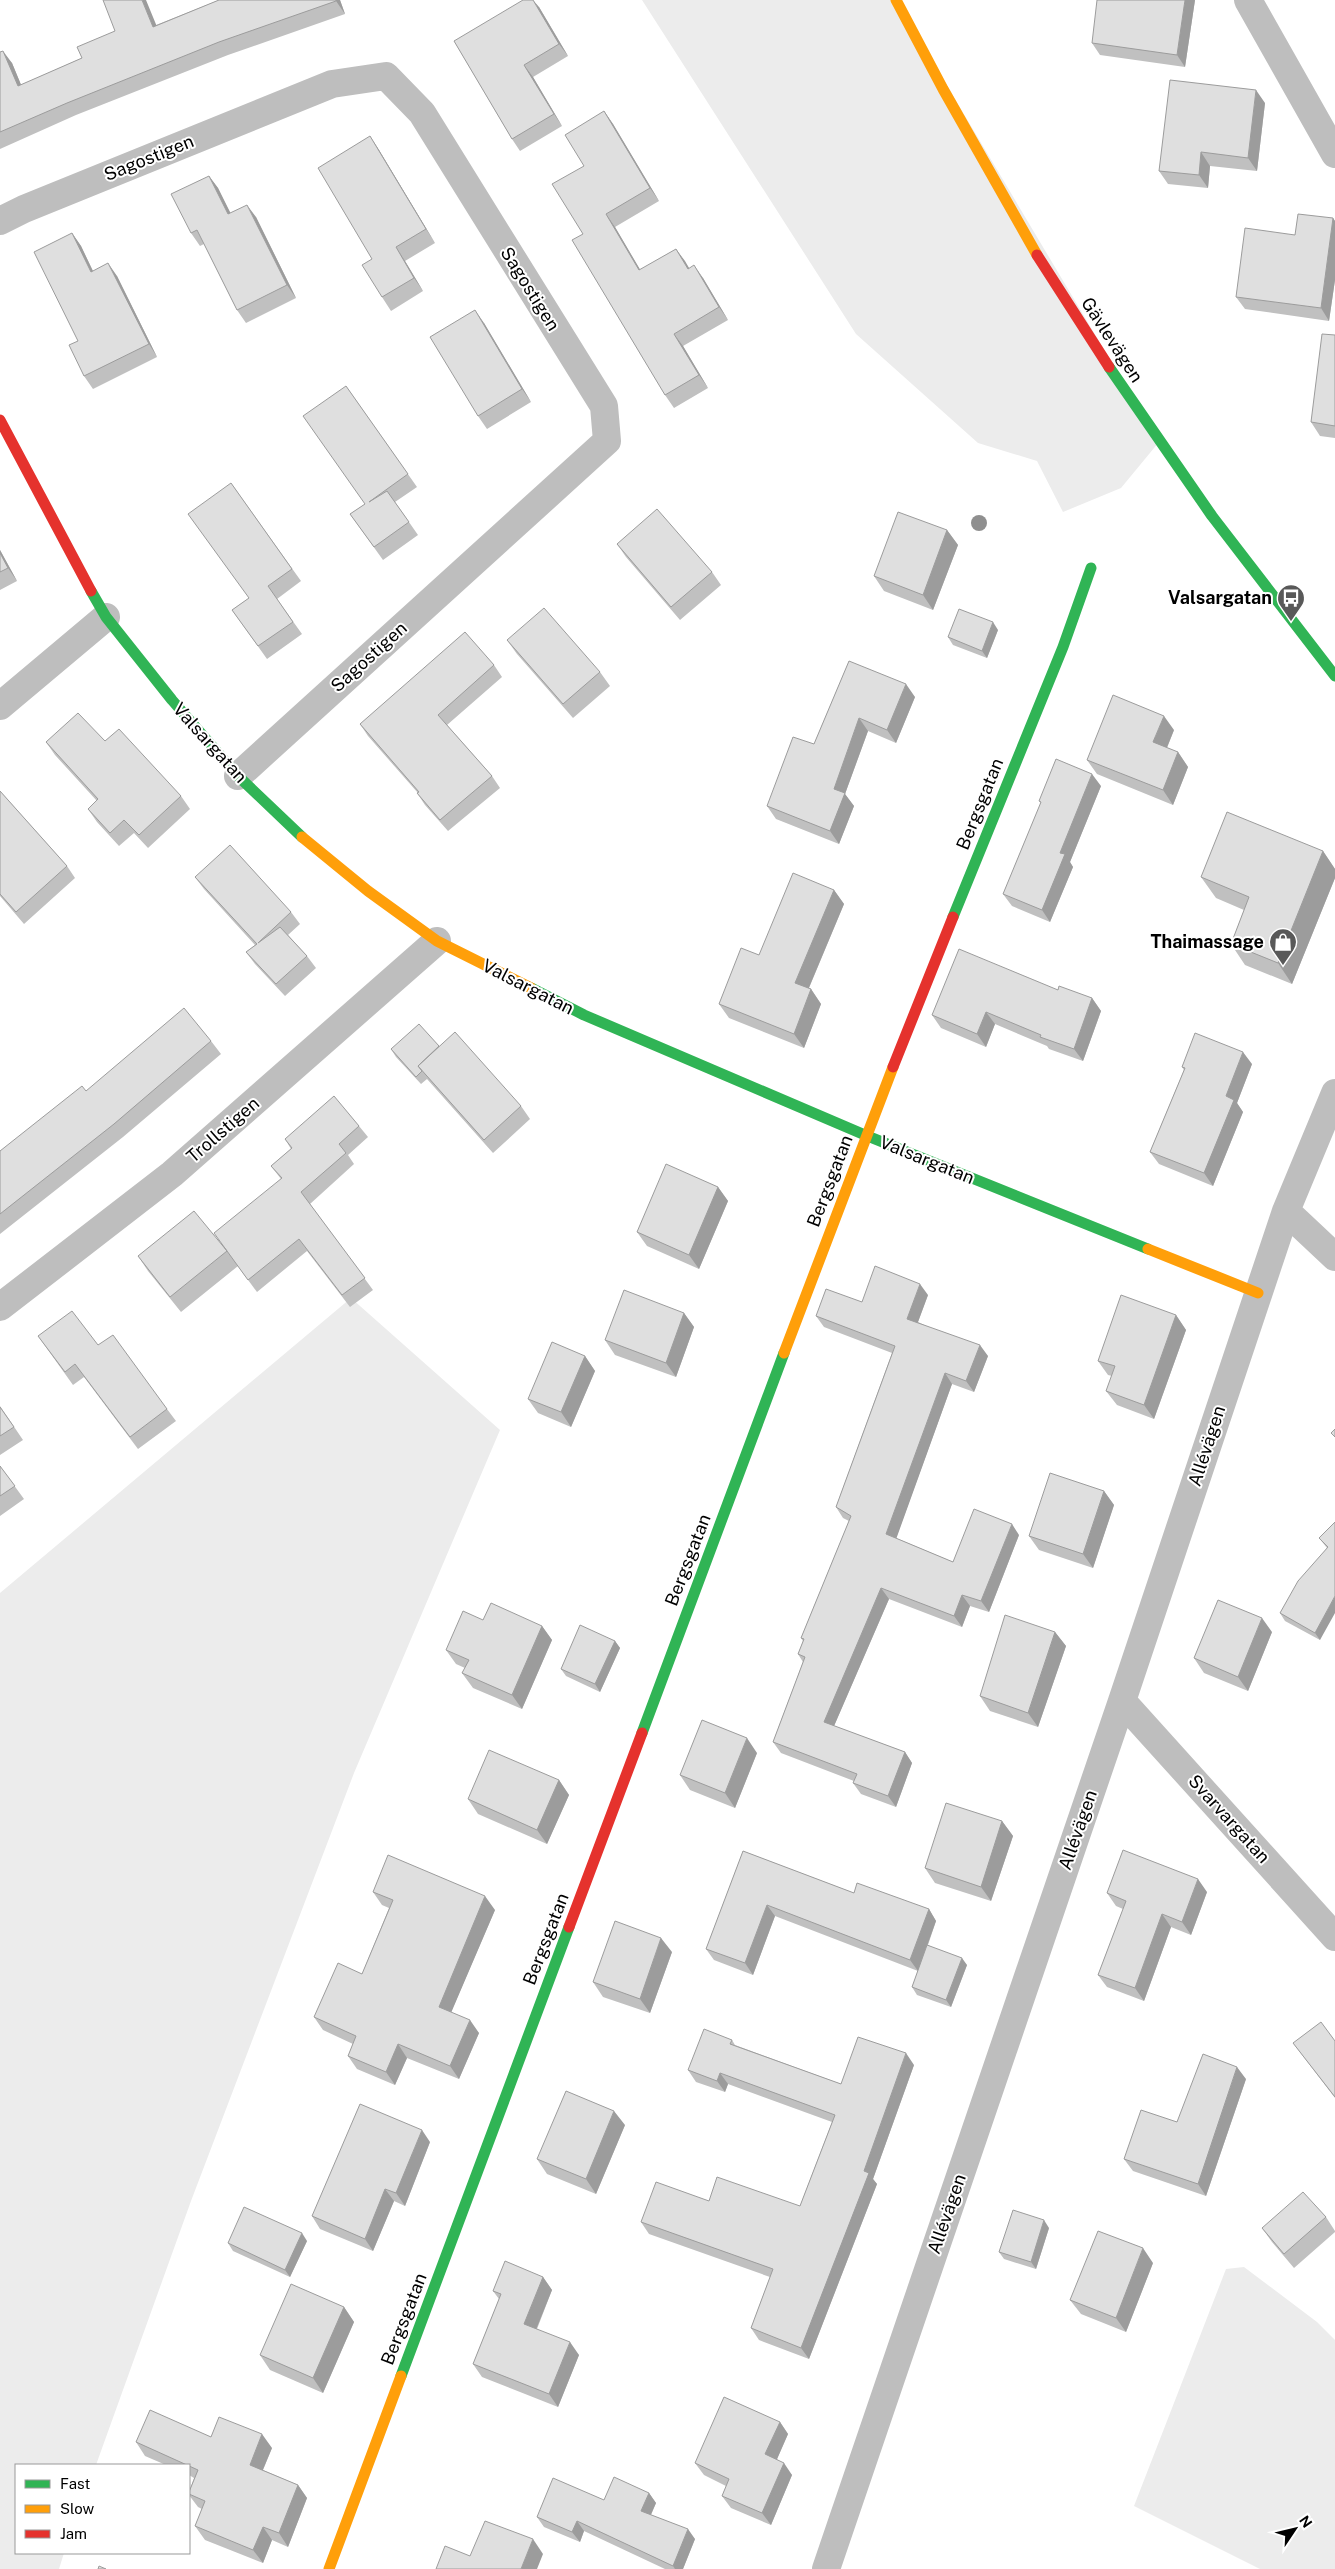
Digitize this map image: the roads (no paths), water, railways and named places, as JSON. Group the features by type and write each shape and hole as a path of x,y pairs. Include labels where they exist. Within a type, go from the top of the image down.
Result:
{"street":[{"name":"Gävlevägen","path":"896,0 947,98 1086,334 1159,442 1244,560 1335,676"},
{"path":"1248,0 1335,154"},
{"name":"Sagostigen","path":"0,221 34,205 332,84 386,76 422,112 604,406 607,440 238,776"},
{"name":"Valsargatan","path":"0,420 106,618 172,700 238,776 303,838 346,873 437,941 584,1015 865,1135 1258,1293"},
{"name":"Bergsgatan","path":"329,2569 865,1135 1063,647 1091,568"},
{"path":"0,706 106,618"},
{"name":"Trollstigen","path":"0,1307 172,1174 437,941"},
{"name":"Allévägen","path":"826,2569 1122,1701 1286,1211 1335,1094"},
{"path":"1286,1211 1335,1257"},
{"name":"Svarvargatan","path":"1122,1701 1335,1937"}],"place":[{"name":"Valsargatan","path":"1291,622"},
{"name":"Thaimassage","path":"1283,966"}]}
